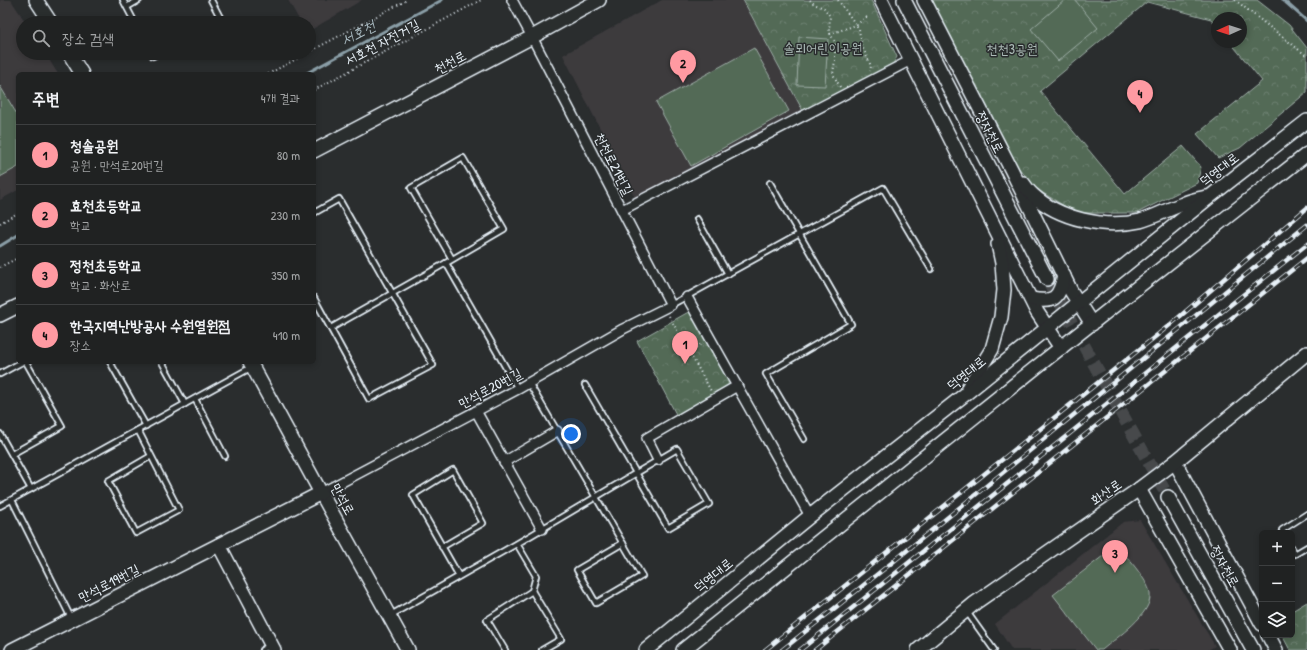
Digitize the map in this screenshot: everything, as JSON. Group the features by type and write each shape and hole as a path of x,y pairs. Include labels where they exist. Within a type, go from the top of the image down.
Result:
{"street":[{"path":"36,0 46,16"},
{"name":"천천로21번길","path":"512,0 622,210 668,307"},
{"name":"천천로","path":"316,150 532,37 599,0"},
{"path":"881,0 1031,299 1047,328 1061,348"},
{"name":"정자천로","path":"904,0 1047,279"},
{"path":"924,0 1011,169 1071,291 1092,324"},
{"path":"73,60 81,72"},
{"path":"622,210 911,60"},
{"name":"덕영대로","path":"646,650 810,516 963,396 1212,195 1307,121"},
{"path":"683,650 1061,348 1307,154"},
{"path":"1011,169 1033,195 1068,217 1106,223 1139,221 1157,216 1184,203 1212,195"},
{"path":"963,396 992,349 1001,317 1004,290 1002,263 991,219"},
{"path":"1031,299 1044,301 1054,299 1061,289 1064,276"},
{"path":"687,297 810,516"},
{"path":"0,315 16,307"},
{"name":"만석로20번길","path":"321,493 518,389 623,329 668,307"},
{"name":"화산로","path":"918,650 966,611 1175,462 1307,353"},
{"name":"만석로","path":"251,364 408,650"},
{"path":"658,460 646,438 737,386"},
{"path":"476,411 542,529"},
{"path":"504,462 557,431"},
{"path":"1175,462 1259,618"},
{"path":"1139,489 1230,650"},
{"name":"만석로19번길","path":"14,650 321,493"},
{"name":"정자천로","path":"1168,497 1253,650"},
{"path":"219,545 269,648"},
{"path":"1270,638 1276,650"}],"lane":[{"path":"123,0 132,16"},
{"path":"127,7 139,0"},
{"path":"211,0 219,16"},
{"path":"330,328 446,264 504,229 463,158 411,188 452,259"},
{"path":"770,183 851,324 766,374 804,439"},
{"path":"668,307 884,188 931,269"},
{"path":"316,212 339,199 433,365 369,399 316,302"},
{"path":"697,219 728,274"},
{"path":"446,264 518,389"},
{"path":"0,374 18,364"},
{"path":"12,454 62,426 27,364"},
{"path":"111,364 146,426"},
{"path":"163,364 185,404"},
{"path":"0,506 195,399 251,364"},
{"path":"529,383 623,543 642,576 596,603 577,570 623,543"},
{"path":"390,616 517,544 636,473 677,449 709,504 668,528 636,473 585,385"},
{"path":"195,399 225,456"},
{"path":"138,430 179,510 136,533 108,481 151,456"},
{"path":"0,434 31,490"},
{"path":"442,546 483,523 453,470 413,495 459,576"},
{"path":"12,500 72,620"},
{"path":"1282,530 1307,514"},
{"path":"505,650 487,620 532,591 536,576 517,544"},
{"path":"1295,554 1307,546"},
{"path":"532,591 561,639 542,650"},
{"path":"966,611 994,650"}],"path":[{"path":"316,49 407,0"},
{"name":"서호천 자전거길","path":"316,89 481,0"},
{"path":"810,0 814,4 824,8 830,16 830,34 835,42 833,74 843,91"},
{"path":"838,0 859,28 861,44 871,66 868,76"},
{"path":"1236,0 1307,56"},
{"path":"830,34 856,25 868,16"},
{"path":"272,72 295,60"},
{"path":"0,223 16,214"},
{"path":"0,267 16,259"},
{"path":"668,307 689,351 715,399"},
{"path":"689,351 710,339"}],"shaded area":[{"path":"0,0 11,0 21,16 16,16 16,60 49,60 57,72 16,72 16,191 0,200"},
{"path":"288,0 362,0 316,27 316,16 297,16"},
{"path":"662,0 743,0 803,111 635,198 563,55"},
{"path":"1140,520 1215,646 1208,650 1012,650 995,624 1123,522"}],"green space":[{"name":"솔뫼어린이공원","path":"743,0 871,0 897,57 891,67 803,111"},
{"name":"천천3공원","path":"929,0 1257,0 1289,25 1307,48 1307,92 1240,148 1218,158 1197,134 1262,81 1235,48 1247,48 1247,12 1211,12 1211,19 1147,2 1040,91 1125,194 1183,146 1201,167 1197,183 1137,213 1076,213 1038,190 1016,165"},
{"path":"1065,0 1075,0 1098,28 1058,61 1031,29"},
{"path":"799,37 828,39 825,86 797,85"},
{"path":"754,48 789,111 691,166 656,102"},
{"path":"0,86 16,113 16,168 0,177"},
{"path":"692,310 734,386 677,416 637,341"},
{"path":"1117,545 1145,581 1150,593 1149,601 1146,609 1140,617 1125,632 1102,650 1096,650 1053,595"},
{"path":"1307,602 1307,650 1290,650 1284,638 1295,638 1295,609"}],"waterway":[{"name":"서호천","path":"309,72 442,0"},
{"name":"서호천","path":"1283,0 1307,21"},
{"name":"서호천","path":"0,246 16,236"}],"tunnel":[{"path":"1047,279 1168,497"}],"railway":[{"path":"765,650 1171,324 1307,208"},
{"path":"782,650 894,561 1307,225"},
{"path":"800,650 1307,244"},
{"path":"815,650 1307,258"}],"place":[{"name":"효천초등학교","path":"683,83"},
{"name":"한국지역난방공사 수원열원점","path":"1140,113"},
{"name":"청솔공원","path":"685,364"},
{"name":"정천초등학교","path":"1115,573"}]}
